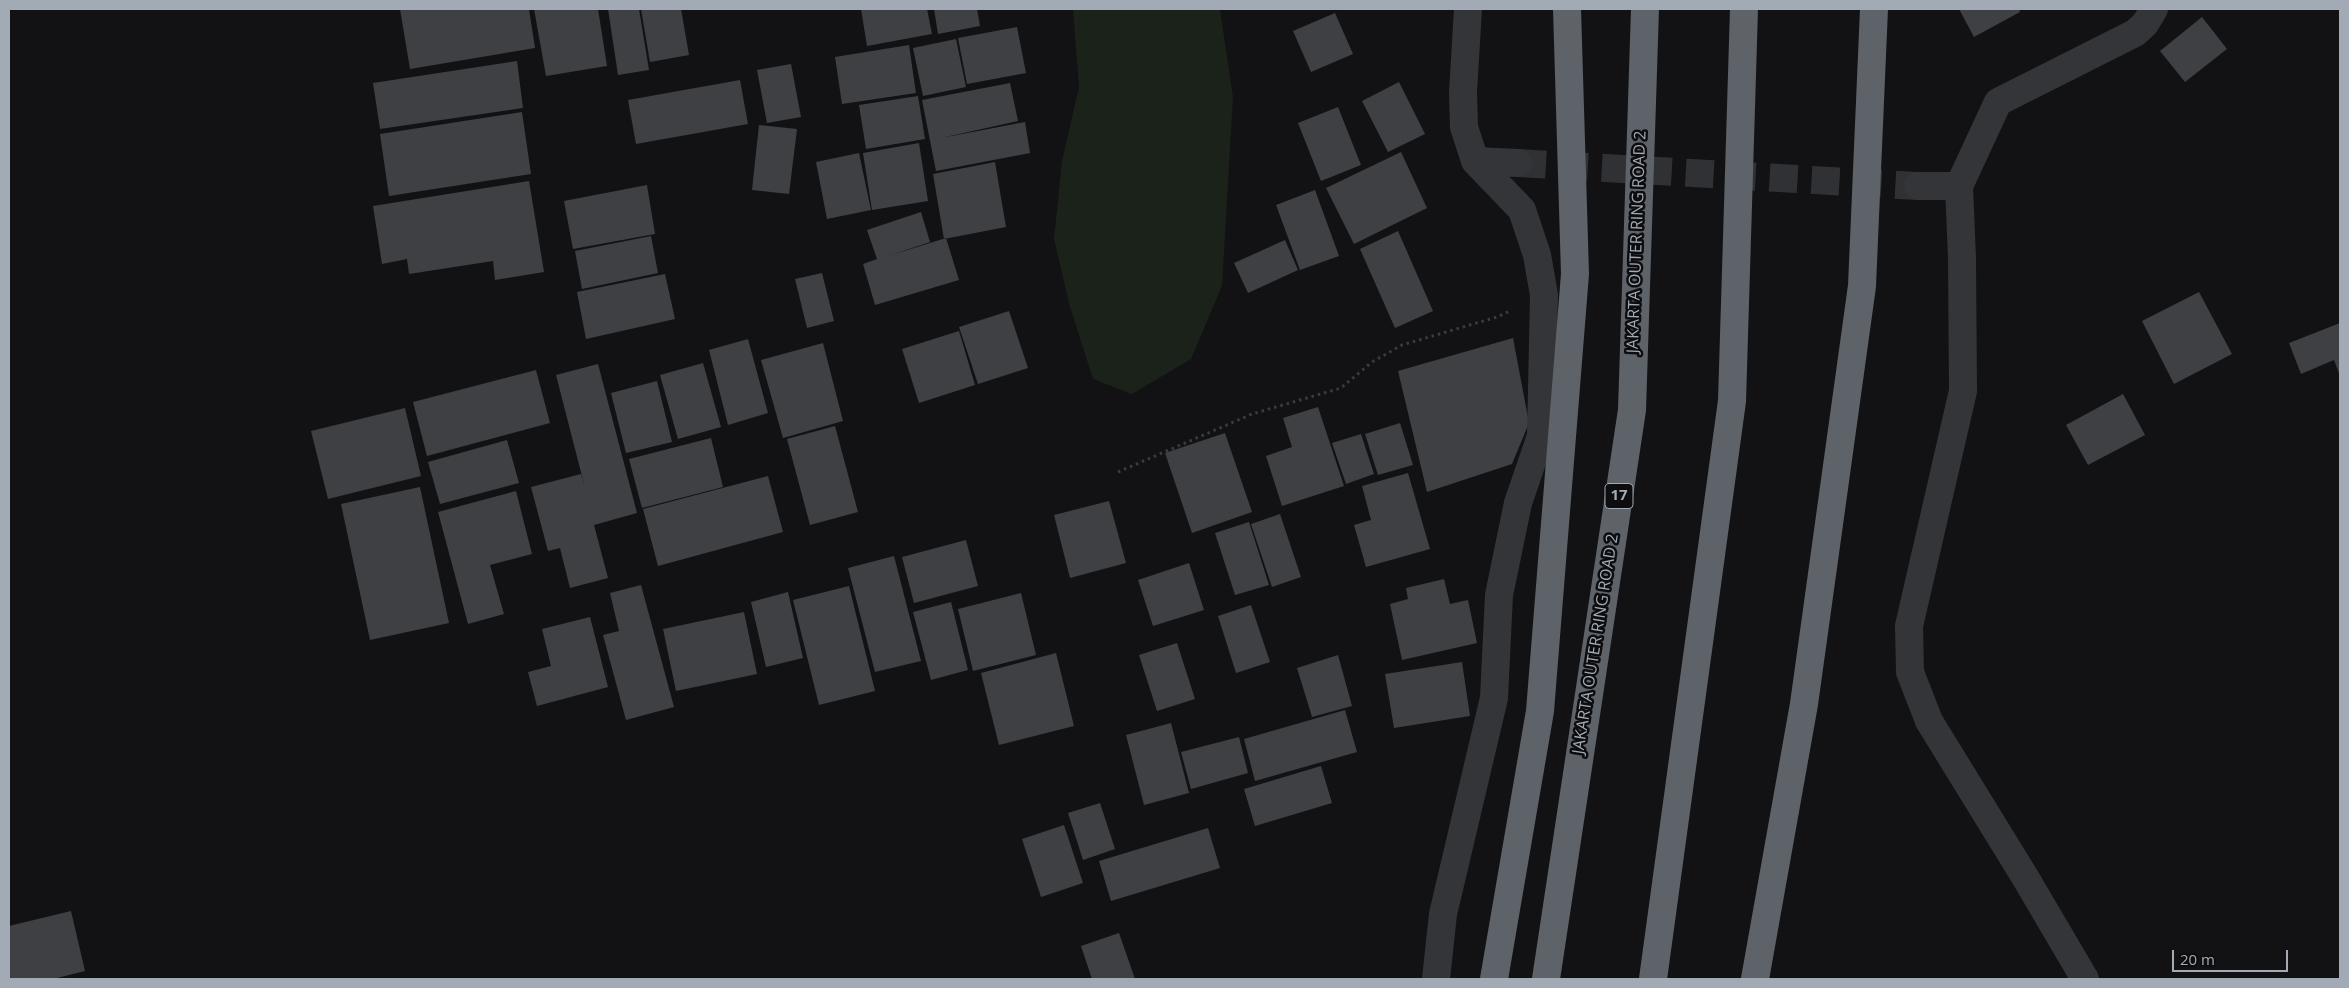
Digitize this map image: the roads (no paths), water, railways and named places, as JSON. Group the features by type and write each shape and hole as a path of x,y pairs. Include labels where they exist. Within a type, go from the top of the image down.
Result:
{"highway":[{"path":"1494,979 1540,711 1575,274 1567,9"},
{"name":"JAKARTA OUTER RING ROAD 2","path":"1546,979 1632,410 1645,9"},
{"path":"1654,979 1732,401 1744,9"},
{"path":"1755,979 1804,704 1862,286 1874,9"}],"street":[{"path":"1436,979 1443,914 1494,698 1499,595 1518,503 1541,436 1544,295 1537,255 1522,210 1475,160 1464,127 1463,92 1468,9"},
{"path":"2085,979 1929,721 1910,672 1909,626 1963,391 1962,258 1959,186 1998,102 2135,33 2145,24 2154,9"},
{"path":"1475,160 1518,163"},
{"path":"1918,186 1959,186"}],"tunnel":[{"path":"1518,163 1918,186"}]}
